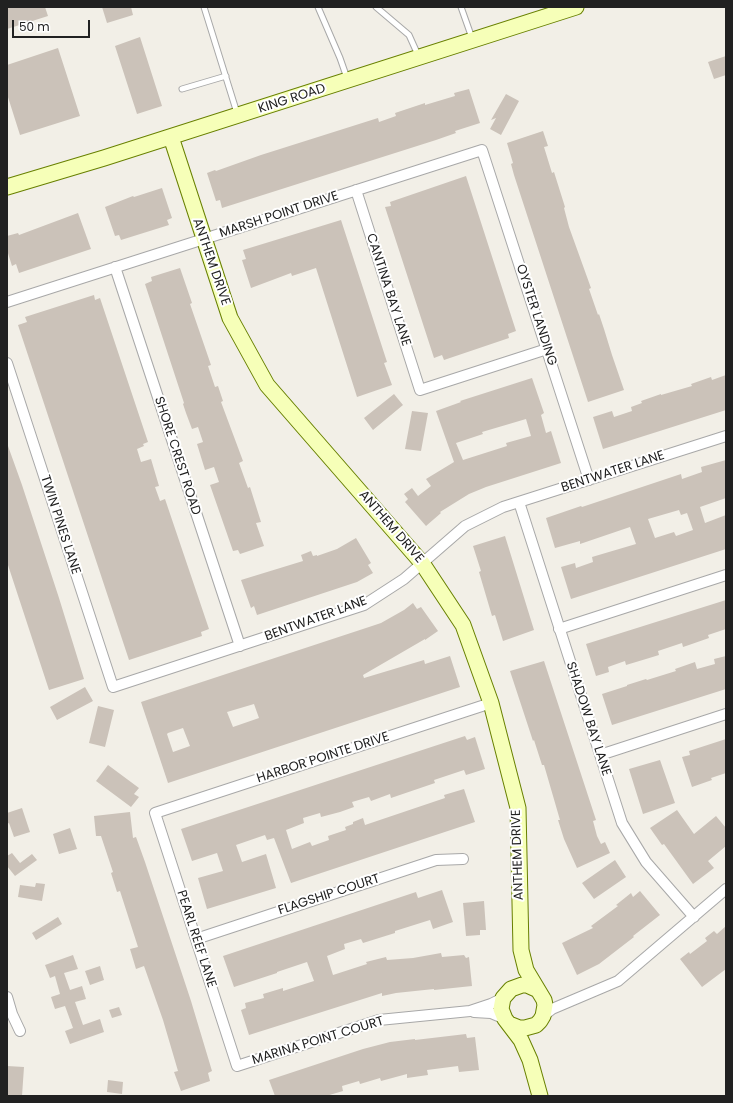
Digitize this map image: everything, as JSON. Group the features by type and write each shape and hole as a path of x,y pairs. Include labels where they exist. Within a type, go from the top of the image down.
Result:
{"street":[{"name":"KING ROAD","path":"7,186 238,116 576,7"},
{"name":"ANTHEM DRIVE","path":"171,137 230,318 267,385 422,563 463,624 491,703 518,808 521,950 517,972 505,995"},
{"name":"MARSH POINT DRIVE","path":"7,302 482,150"},
{"name":"OYSTER LANDING","path":"482,150 589,480"},
{"name":"CANTINA BAY LANE","path":"356,190 420,390 547,349"},
{"name":"SHORE CREST ROAD","path":"115,267 240,646"},
{"name":"TWIN PINES LANE","path":"7,363 113,687"},
{"name":"BENTWATER LANE","path":"113,687 364,605 404,579 465,526 502,507 726,436"},
{"name":"SHADOW BAY LANE","path":"519,502 622,823 646,862 694,917"},
{"path":"559,629 726,575"},
{"name":"HARBOR POINTE DRIVE","path":"155,813 491,703"},
{"path":"600,755 726,714"},
{"name":"PEARL REEF LANE","path":"155,813 238,1066"},
{"name":"FLAGSHIP COURT","path":"196,939 436,860 463,859"},
{"path":"507,1021 520,1028 536,1025 541,1018 552,1009 618,981 726,889"},
{"name":"ANTHEM DRIVE","path":"521,950 526,970 539,993"},
{"path":"540,1096 532,1065 521,1040 507,1021 501,1009 505,995 511,989 522,985 527,985 551,999 573,1001"},
{"path":"532,1065 532,1038 545,1005 539,993"},
{"name":"MARINA POINT COURT","path":"238,1066 379,1020 470,1011 491,1004 505,995"},
{"path":"7,997 12,1014 20,1031"},
{"name":"MARINA POINT COURT","path":"470,1011 491,1014 507,1021"}],"lane":[{"path":"204,7 238,116"},
{"path":"318,7 340,58 348,81"},
{"path":"376,7 409,35 420,58"},
{"path":"461,7 473,41"},
{"path":"182,89 226,76"}],"building":[{"path":"7,7 45,7 48,16 7,29"},
{"path":"102,7 131,7 133,15 107,23"},
{"path":"140,37 162,106 137,114 115,46"},
{"path":"58,48 80,116 20,135 7,94 7,65"},
{"path":"726,56 726,75 714,79 708,62"},
{"path":"469,89 480,123 455,131 456,133 436,140 222,208 220,200 216,201 207,173 378,118 379,122 396,116 395,113 425,103 425,105 455,96 454,93"},
{"path":"506,94 519,101 501,135 490,129 496,118 491,120"},
{"path":"543,131 548,146 544,147 552,173 554,172 565,207 569,227 591,288 589,289 598,315 599,314 624,390 588,402 514,175 511,164 513,163 507,143"},
{"path":"466,176 516,331 508,334 509,338 444,360 442,355 434,358 385,207 391,206 390,202"},
{"path":"162,188 172,218 167,220 169,225 121,240 119,235 115,236 105,207 133,196 134,197"},
{"path":"78,213 91,249 19,273 16,264 12,266 7,250 7,236 18,233 19,235"},
{"path":"341,220 387,362 384,363 392,385 357,397 316,268 292,276 291,273 251,288 242,260 246,259 243,250"},
{"path":"180,268 192,303 190,304 211,365 208,366 215,387 218,386 223,401 221,402 243,461 239,463 248,488 250,487 261,522 256,523 264,546 240,554 238,550 233,551 210,485 219,482 214,467 205,470 197,444 203,442 198,427 192,429 186,413 145,284 152,281 151,277"},
{"path":"94,295 95,300 100,298 148,442 143,444 144,446 137,449 141,462 151,459 159,486 155,487 160,501 165,499 209,629 201,632 202,636 129,660 18,325 27,322 25,317"},
{"path":"726,375 726,410 603,449 593,417 612,411 614,417 632,411 631,407 642,403 641,401 692,386 691,384 711,377 712,380"},
{"path":"532,378 544,413 541,415 546,433 551,431 561,463 486,487 469,494 440,512 441,513 426,526 405,502 408,499 404,494 412,488 418,496 431,486 426,479 454,462 436,411 461,402 460,401","holes":["526,419 531,436 506,443 507,446 463,460 456,443 483,434 482,432"]},
{"path":"394,394 403,405 373,430 364,418"},
{"path":"412,411 428,413 421,451 405,449"},
{"path":"7,446 22,485 84,679 49,690 7,562"},
{"path":"726,460 726,498 700,507 705,523 726,515 726,549 571,599 561,567 575,563 576,568 593,562 592,557 636,544 630,527 580,544 580,541 555,548 546,518 681,474 682,479 702,472 701,467","holes":["679,510 681,515 687,513 693,530 676,536 674,532 655,538 648,519"]},
{"path":"505,536 534,630 503,641 495,615 492,616 473,546"},
{"path":"356,538 371,563 368,565 373,573 357,582 257,615 254,606 251,608 241,580 303,561 301,555 311,551 313,556 317,556 337,549"},
{"path":"726,600 726,629 708,635 709,638 683,647 682,643 658,651 659,655 626,665 625,661 608,667 609,672 596,676 586,644"},
{"path":"413,603 417,609 421,607 438,631 363,675 364,678 424,660 425,664 450,656 460,687 168,783 141,702 381,623","holes":["254,704 259,718 233,727 227,712","183,728 190,746 173,752 167,734"]},
{"path":"726,656 726,689 612,725 602,694 646,679 647,680 676,671 675,669 695,662 697,669 715,664 714,659"},
{"path":"544,661 596,820 593,821 597,836 601,844 605,842 610,853 577,868 564,839 544,765 542,765 534,740 533,741 510,671"},
{"path":"85,687 93,701 57,720 50,707"},
{"path":"98,706 114,710 105,747 89,743"},
{"path":"465,736 467,740 475,737 485,769 466,775 464,770 434,780 435,783 391,798 390,794 371,801 369,797 352,802 354,807 321,817 320,813 303,818 304,823 286,830 292,849 310,842 312,846 329,840 328,836 346,830 345,827 363,818 365,825 445,798 444,795 464,789 475,822 291,883 274,838 267,840 265,835 236,845 242,862 266,854 276,888 207,909 198,878 223,871 217,853 192,861 181,829"},
{"path":"726,739 726,773 692,787 682,757 690,755 689,751"},
{"path":"660,760 675,803 643,814 629,769"},
{"path":"108,765 139,788 134,794 139,797 131,807 96,781"},
{"path":"22,808 30,832 14,837 9,823 7,824 7,813"},
{"path":"677,810 694,834 716,816 726,828 726,846 708,861 714,868 693,884 664,844 662,845 650,828"},
{"path":"130,812 133,838 136,837 145,862 191,1001 212,1071 208,1073 210,1081 181,1091 174,1072 178,1071 163,1020 144,966 136,969 130,949 138,947 120,891 117,892 111,873 113,872 101,836 96,836 94,816"},
{"path":"70,828 77,849 59,854 53,834"},
{"path":"12,853 20,863 32,854 37,860 15,876 7,866 7,856"},
{"path":"615,860 626,877 594,899 582,883"},
{"path":"36,883 45,884 42,901 18,897 20,885 35,887"},
{"path":"442,890 453,922 433,929 430,920 363,943 361,939 344,944 345,949 327,956 333,975 367,964 366,962 386,957 387,960 413,958 441,953 442,957 464,955 466,958 469,957 472,986 396,993 382,996 382,993 249,1035 241,1010 246,1008 245,1003 264,998 263,994 283,988 283,991 314,981 307,962 234,987 223,956 416,892 418,898"},
{"path":"640,891 660,915 599,964 577,975 562,943 593,928 591,926 618,906 616,905 631,893 633,897"},
{"path":"484,901 486,930 480,930 480,935 466,936 463,903"},
{"path":"58,917 62,924 36,940 32,933"},
{"path":"726,926 726,969 702,987 680,959 689,952 690,954 707,941 705,938 714,931 717,934"},
{"path":"73,955 78,969 64,973 70,990 82,986 86,999 75,1002 83,1025 100,1019 104,1032 70,1044 65,1031 73,1028 65,1006 55,1009 51,997 60,994 55,976 50,978 45,965"},
{"path":"100,966 104,980 90,985 85,971"},
{"path":"119,1007 122,1015 112,1018 109,1010"},
{"path":"466,1034 467,1038 475,1037 479,1070 459,1072 458,1066 427,1070 428,1075 407,1078 407,1074 381,1081 380,1078 360,1084 359,1081 342,1086 343,1091 326,1096 275,1096 269,1080 363,1049 390,1042"},
{"path":"7,1066 24,1067 22,1096 7,1096"},
{"path":"108,1080 123,1082 122,1094 107,1092"}]}
